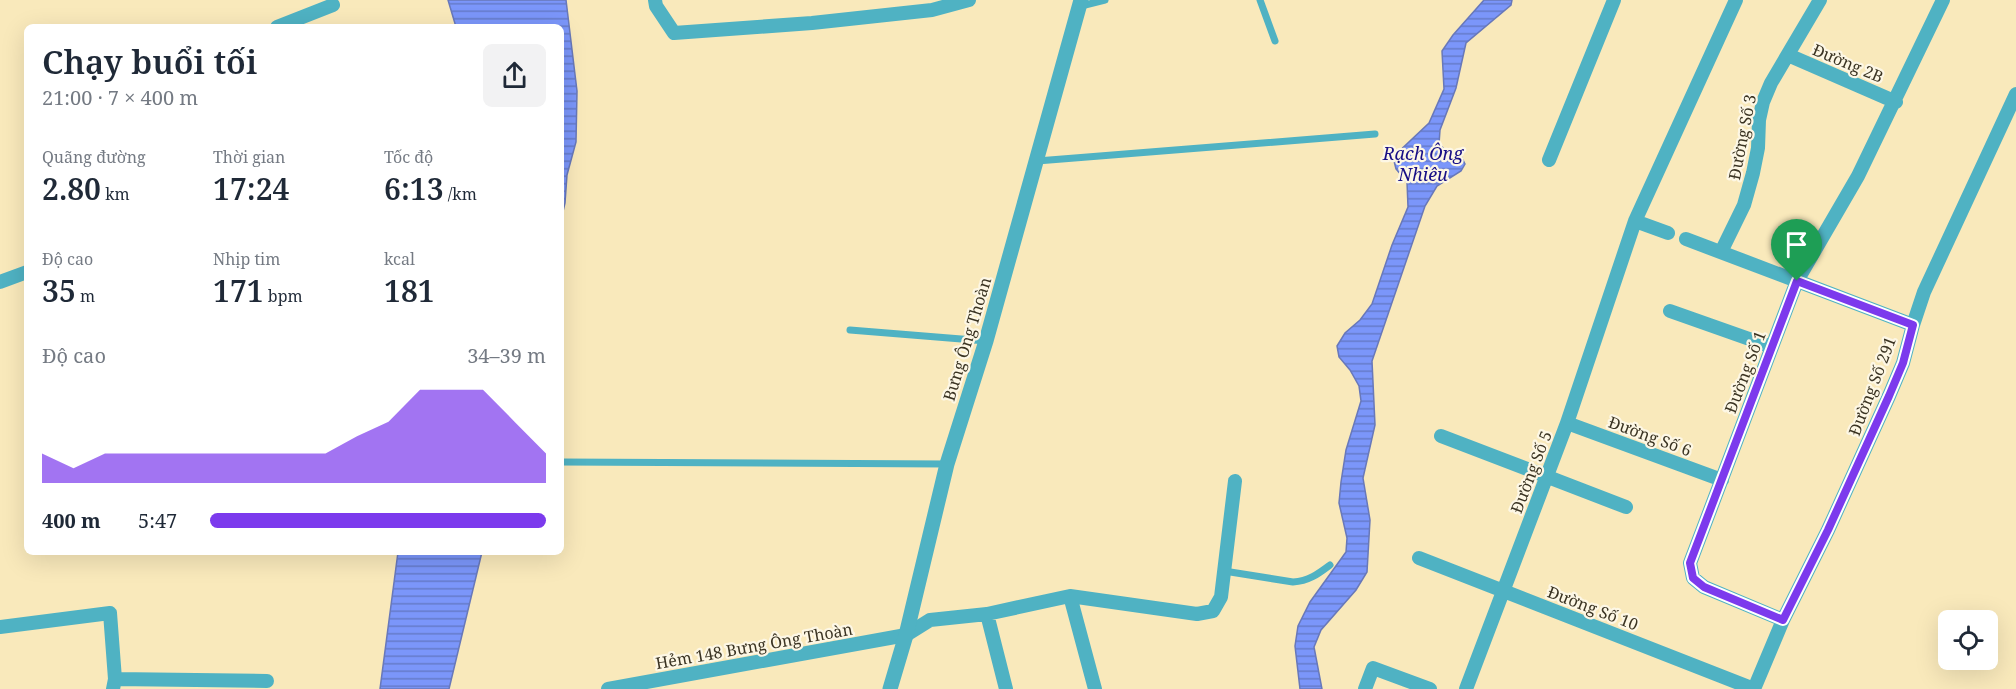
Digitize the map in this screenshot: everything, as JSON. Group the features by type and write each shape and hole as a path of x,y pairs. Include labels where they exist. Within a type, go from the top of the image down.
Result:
{"street":[{"path":"655,0 656,6 674,33 812,24 932,10 969,0"},
{"path":"1549,160 1614,0"},
{"name":"Đường Số 5","path":"1466,689 1567,423 1635,221 1736,0"},
{"name":"Đường Số 3","path":"1721,252 1744,205 1754,172 1763,102 1771,83 1820,0"},
{"name":"Đường Số 1","path":"1783,620 1704,587 1693,578 1690,563 1797,281 1858,176 1896,102 1943,0"},
{"name":"Bưng Ông Thoàn","path":"890,689 906,635 947,464 986,341 1081,3"},
{"path":"285,24 333,5"},
{"name":"Đường 2B","path":"1788,55 1896,102"},
{"name":"Đường Số 291","path":"1754,689 1783,620 1828,530 1889,396 1903,363 1924,292 2016,94"},
{"path":"1635,221 1668,233"},
{"path":"1686,239 1913,325"},
{"path":"0,282 24,273"},
{"path":"1670,310 1772,346"},
{"name":"Đường Số 6","path":"1567,423 1722,480"},
{"path":"1441,436 1626,507"},
{"path":"906,635 930,620 987,614 1070,596 1197,614 1213,610 1221,597 1235,481"},
{"name":"Đường Số 10","path":"1419,558 1754,689"},
{"path":"1070,596 1095,689"},
{"path":"0,627 110,613 114,684 267,681"},
{"path":"987,614 1006,689"},
{"name":"Hẻm 148 Bưng Ông Thoàn","path":"608,689 906,635"},
{"path":"1365,689 1373,668 1430,689"}],"lane":[{"path":"1081,3 1104,0"},
{"path":"1260,0 1275,40"},
{"path":"1036,161 1375,134"},
{"path":"850,330 986,341"},
{"path":"564,462 947,464"},
{"path":"1224,571 1293,582 1313,577 1330,565"}],"water":[{"path":"448,0 566,0 577,91 576,142 567,175 564,207 564,24 455,24"},
{"name":"Rạch Ông Nhiêu","path":"1484,0 1512,0 1511,5 1466,43 1456,88 1440,130 1439,144 1444,149 1460,154 1465,164 1461,171 1437,186 1425,206 1372,361 1375,425 1363,478 1370,520 1367,572 1356,590 1321,630 1314,647 1322,689 1300,689 1295,646 1298,626 1310,602 1346,552 1347,538 1339,503 1341,482 1346,450 1361,401 1359,386 1339,357 1337,346 1345,333 1360,320 1372,304 1408,207 1407,182 1396,169 1393,157 1429,123 1444,89 1442,51"},
{"path":"398,555 481,555 449,689 380,689"}],"route":[{"path":"1797,281 1913,325 1903,363 1889,396 1828,530 1783,620 1704,587 1693,578 1690,563 1797,281"}]}
